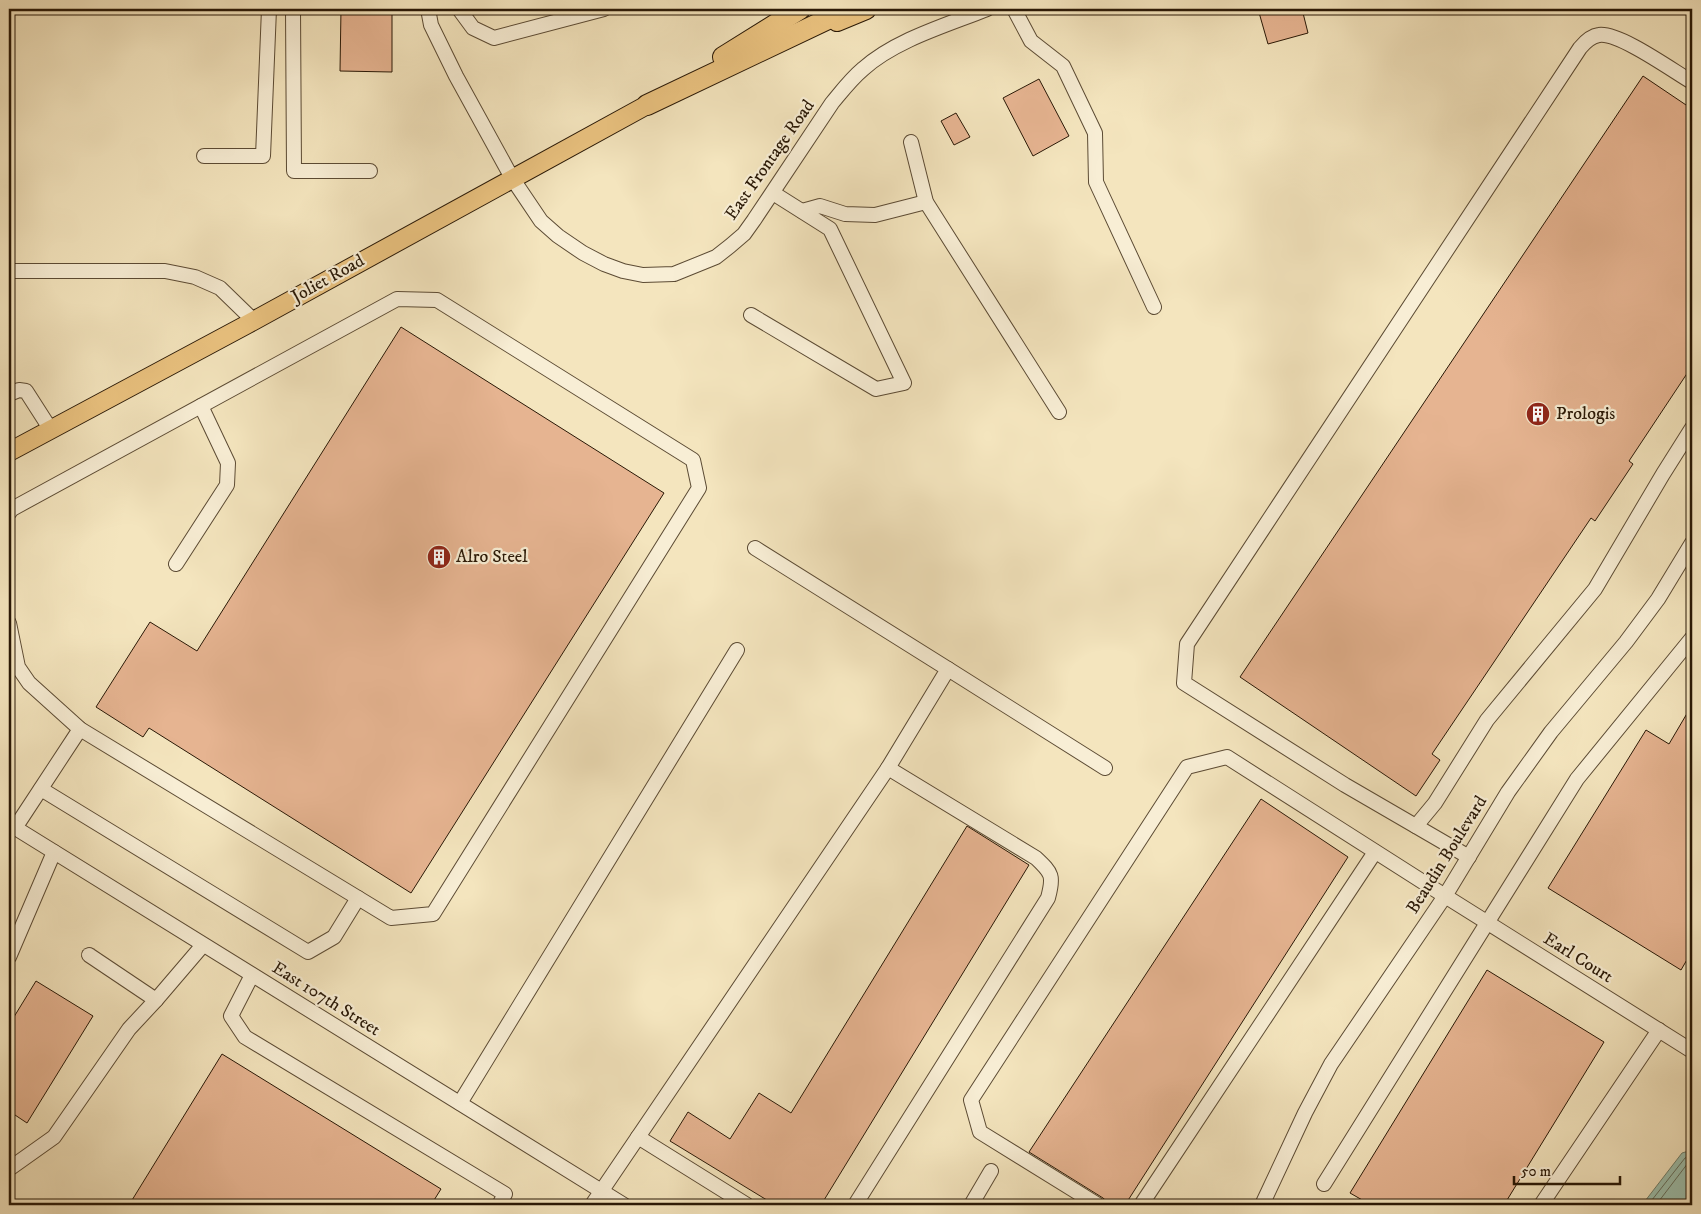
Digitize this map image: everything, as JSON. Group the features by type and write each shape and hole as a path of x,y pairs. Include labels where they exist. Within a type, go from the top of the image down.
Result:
{"highway":[{"path":"647,105 800,9"},
{"path":"647,105 849,9"},
{"path":"713,74 866,9"}],"main road":[{"name":"Joliet Road","path":"9,452 647,105"}],"street":[{"path":"204,156 263,156 270,9"},
{"path":"293,9 294,171 370,171"},
{"name":"East Frontage Road","path":"428,9 431,24 448,61 512,178 541,221 558,236 604,264 643,275 674,274 693,268 716,257 744,234 846,84 864,68 896,46 987,9"},
{"path":"459,9 473,28 494,38 604,9"},
{"path":"1014,9 1031,41 1063,66 1095,133 1096,182 1154,307"},
{"path":"1469,856 1344,785 1184,683 1187,644 1587,40 1599,35 1611,36 1626,42 1692,82"},
{"path":"911,142 926,202 1059,412"},
{"path":"751,315 876,389 904,383 830,229 773,193"},
{"path":"802,211 820,206 845,214 875,215 926,202"},
{"path":"9,271 165,271 195,277 220,288 254,320"},
{"path":"9,513 12,509 397,299 437,300 694,460 699,488 433,914 391,918 80,729 29,683 18,667 9,623"},
{"path":"9,394 19,390 26,392 51,430"},
{"path":"176,564 227,485 228,463 201,406"},
{"path":"1416,826 1435,803 1486,720 1594,588 1692,428"},
{"name":"Beaudin Boulevard","path":"1262,1205 1305,1113 1331,1064 1445,896 1508,792 1551,732 1626,642 1652,606 1692,542"},
{"path":"755,548 1106,768"},
{"path":"1324,1184 1577,779 1692,638"},
{"path":"460,1103 737,650"},
{"path":"592,1205 888,768 948,669"},
{"path":"12,826 41,789 80,729"},
{"name":"Earl Court","path":"1098,1205 980,1132 970,1100 1187,767 1227,757 1692,1051"},
{"path":"855,1205 1048,898 1052,883 1050,871 1036,858 888,768"},
{"path":"41,789 308,952 334,937 358,898"},
{"name":"East 107th Street","path":"12,826 624,1205"},
{"path":"9,956 54,852"},
{"path":"1141,1205 1375,852"},
{"path":"9,1168 54,1137 129,1029 203,945"},
{"path":"88,955 156,1000"},
{"path":"252,975 230,1016 245,1037 505,1194 499,1205"},
{"path":"1541,1205 1659,1030"},
{"path":"638,1137 747,1205"},
{"path":"971,1205 991,1172"}],"water":[{"path":"1692,1150 1692,1205 1642,1205 1682,1153"}],"building":[{"path":"341,9 392,9 392,72 340,71"},
{"path":"1258,9 1302,9 1308,33 1268,44"},
{"name":"Prologis","path":"1643,76 1692,109 1692,366 1629,461 1633,464 1595,521 1591,518 1432,754 1440,760 1416,796 1240,677"},
{"path":"1039,79 1069,136 1033,156 1003,98"},
{"path":"956,113 970,137 954,145 941,121"},
{"name":"Alro Steel","path":"401,327 664,493 411,893 149,728 143,737 96,707 150,622 197,651"},
{"path":"1692,705 1692,951 1681,970 1548,888 1646,730 1669,744"},
{"path":"1261,799 1348,857 1125,1205 1111,1205 1103,1198 1029,1152"},
{"path":"967,826 1029,865 821,1205 775,1205 670,1141 688,1112 730,1139 759,1093 791,1113"},
{"path":"1487,970 1604,1042 1504,1205 1371,1205 1350,1193"},
{"path":"36,981 93,1016 27,1123 9,1111 9,1025"},
{"path":"222,1054 441,1189 431,1205 129,1205"}],"place":[{"name":"Prologis","path":"1538,414"},
{"name":"Alro Steel","path":"439,557"}]}
